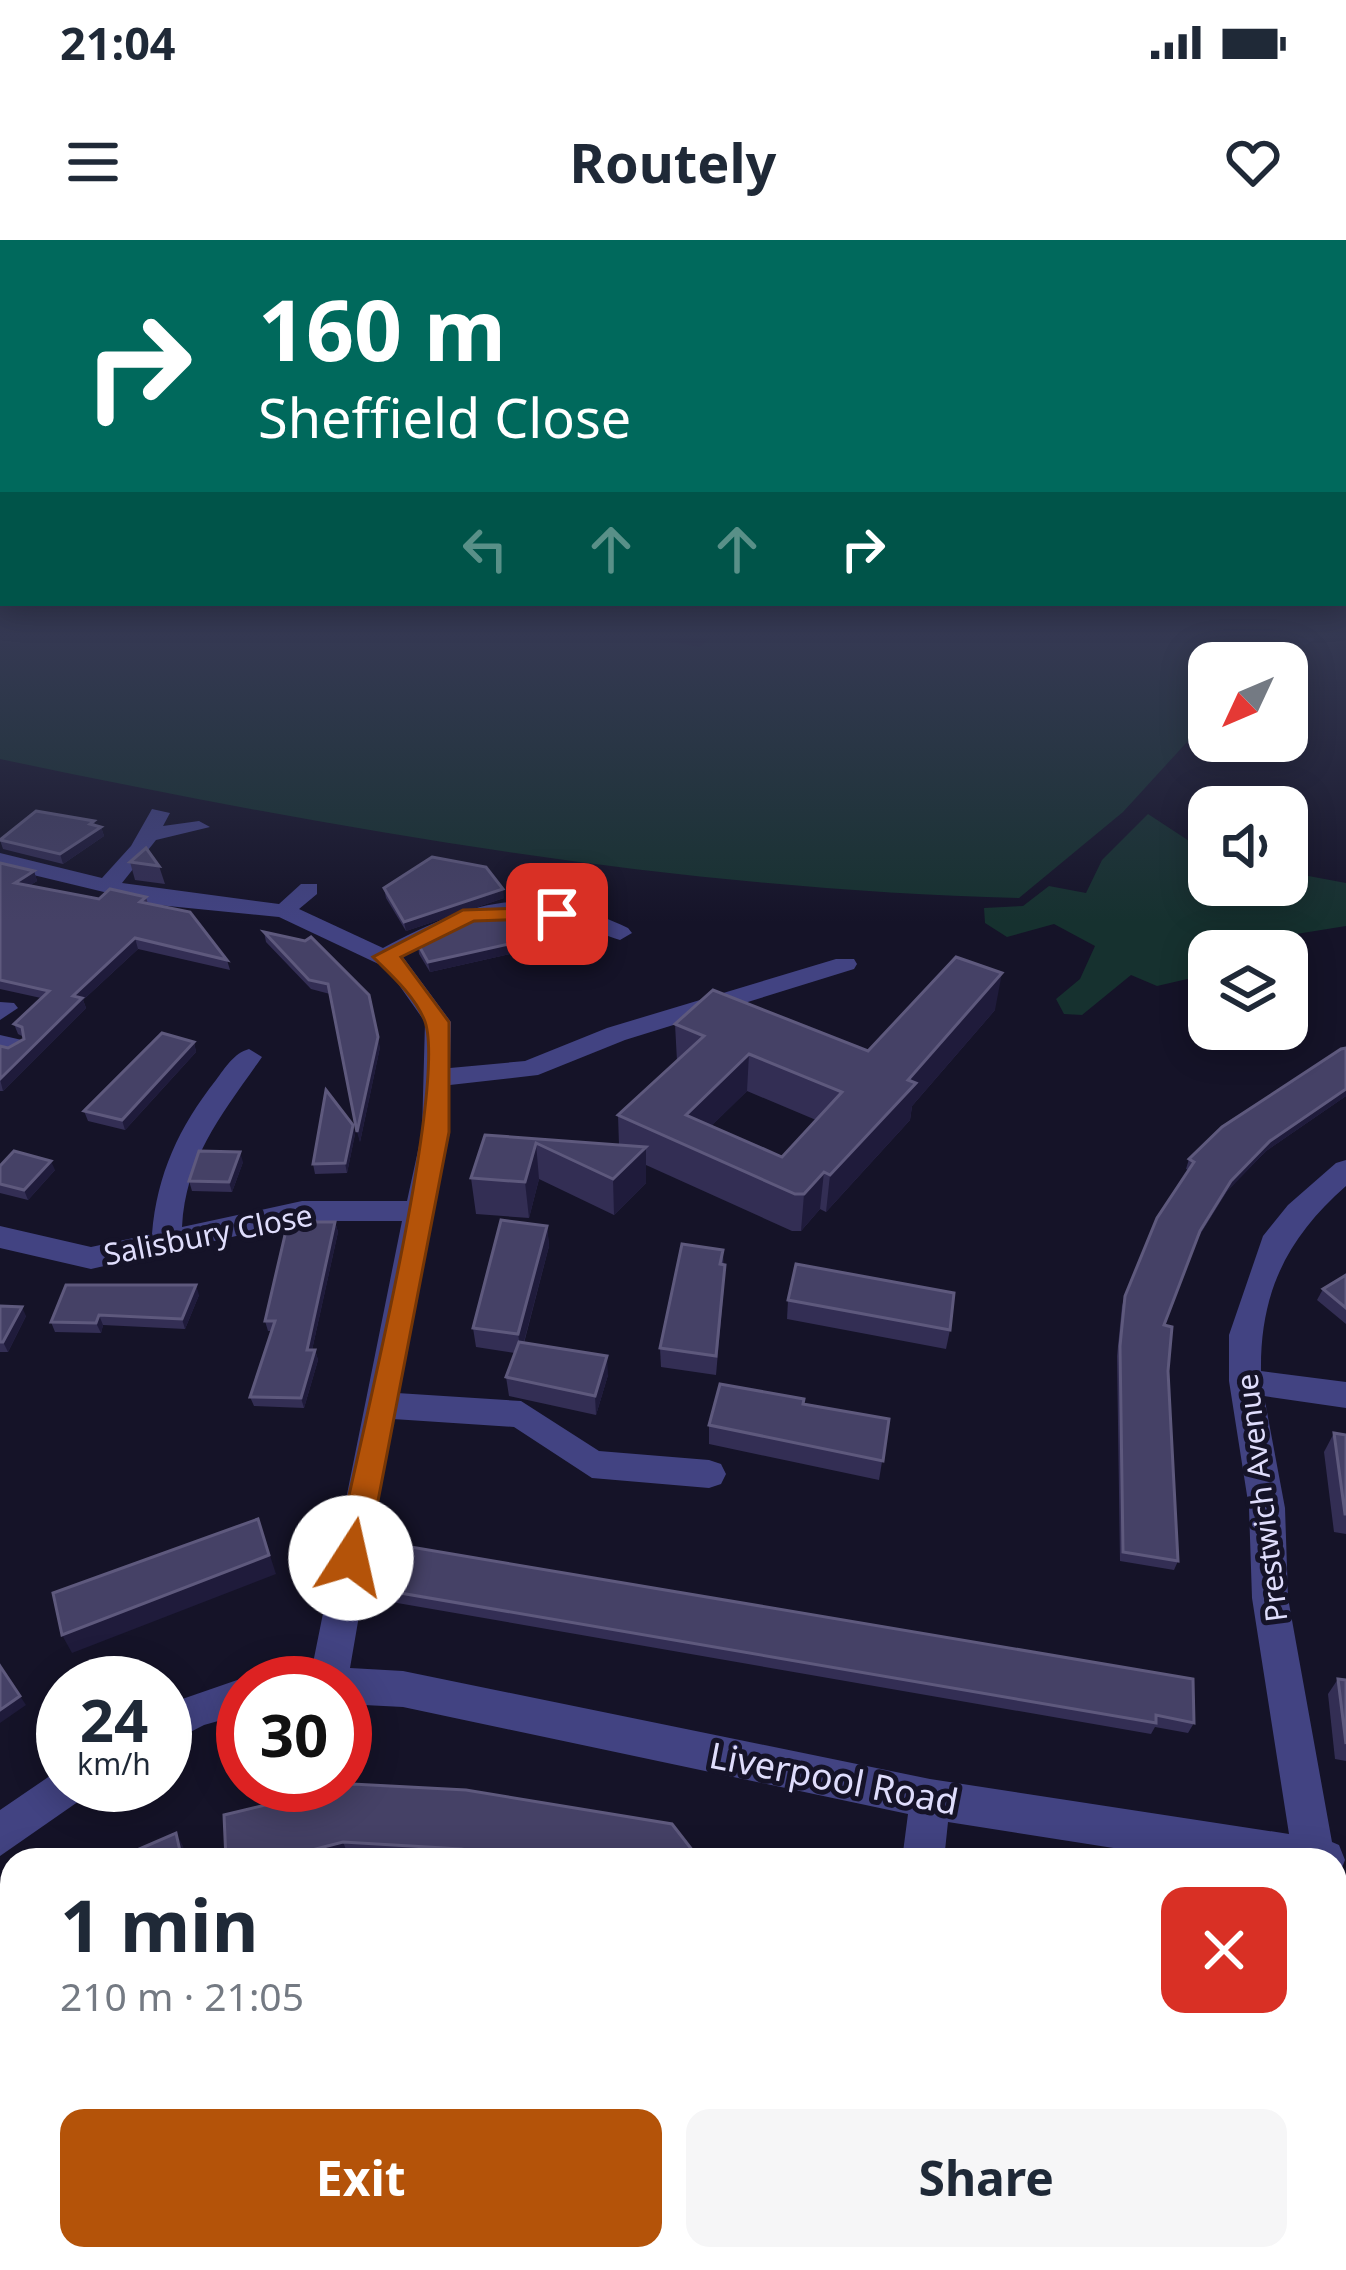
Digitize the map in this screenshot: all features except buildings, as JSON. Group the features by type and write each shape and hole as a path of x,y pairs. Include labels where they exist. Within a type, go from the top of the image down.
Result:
{"street":[{"path":"107,886 154,824 199,827"},
{"path":"0,860 158,898 284,911 396,963 438,1022 436,1132 378,1405 333,1656"},
{"path":"284,911 309,890"},
{"path":"384,957 470,914 525,910 590,917 620,933"},
{"path":"437,1078 529,1069 616,1034 845,964"},
{"path":"166,1240 167,1194 199,1114 249,1057"},
{"name":"Prestwich Avenue","path":"1327,1848 1270,1598 1267,1508 1246,1381 1245,1335 1274,1244 1298,1211 1346,1170"},
{"name":"Salisbury Close","path":"0,1237 91,1258 302,1211 419,1211"},
{"path":"1246,1381 1346,1395"},
{"path":"378,1405 521,1414 592,1464 709,1474"},
{"name":"Liverpool Road","path":"372,1687 403,1689 930,1799 1246,1848"},
{"path":"924,1848 930,1799"},
{"path":"0,1834 36,1808"}],"green space":[{"path":"0,733 1188,733 1188,741 1123,812 1019,898 892,893 635,869 252,809 0,759"},
{"path":"1148,814 1188,840 1188,906 1308,906 1308,876 1346,883 1346,926 1308,932 1188,930 1188,979 1157,986 1131,975 1082,1015 1064,1014 1056,999 1080,979 1095,946 1054,924 1007,937 985,923 984,908 1023,906 1049,886 1086,893 1102,860"}],"route":[{"path":"351,1558 385,1369 436,1132 438,1022 396,963 384,957 470,914 525,910 557,914"}]}
